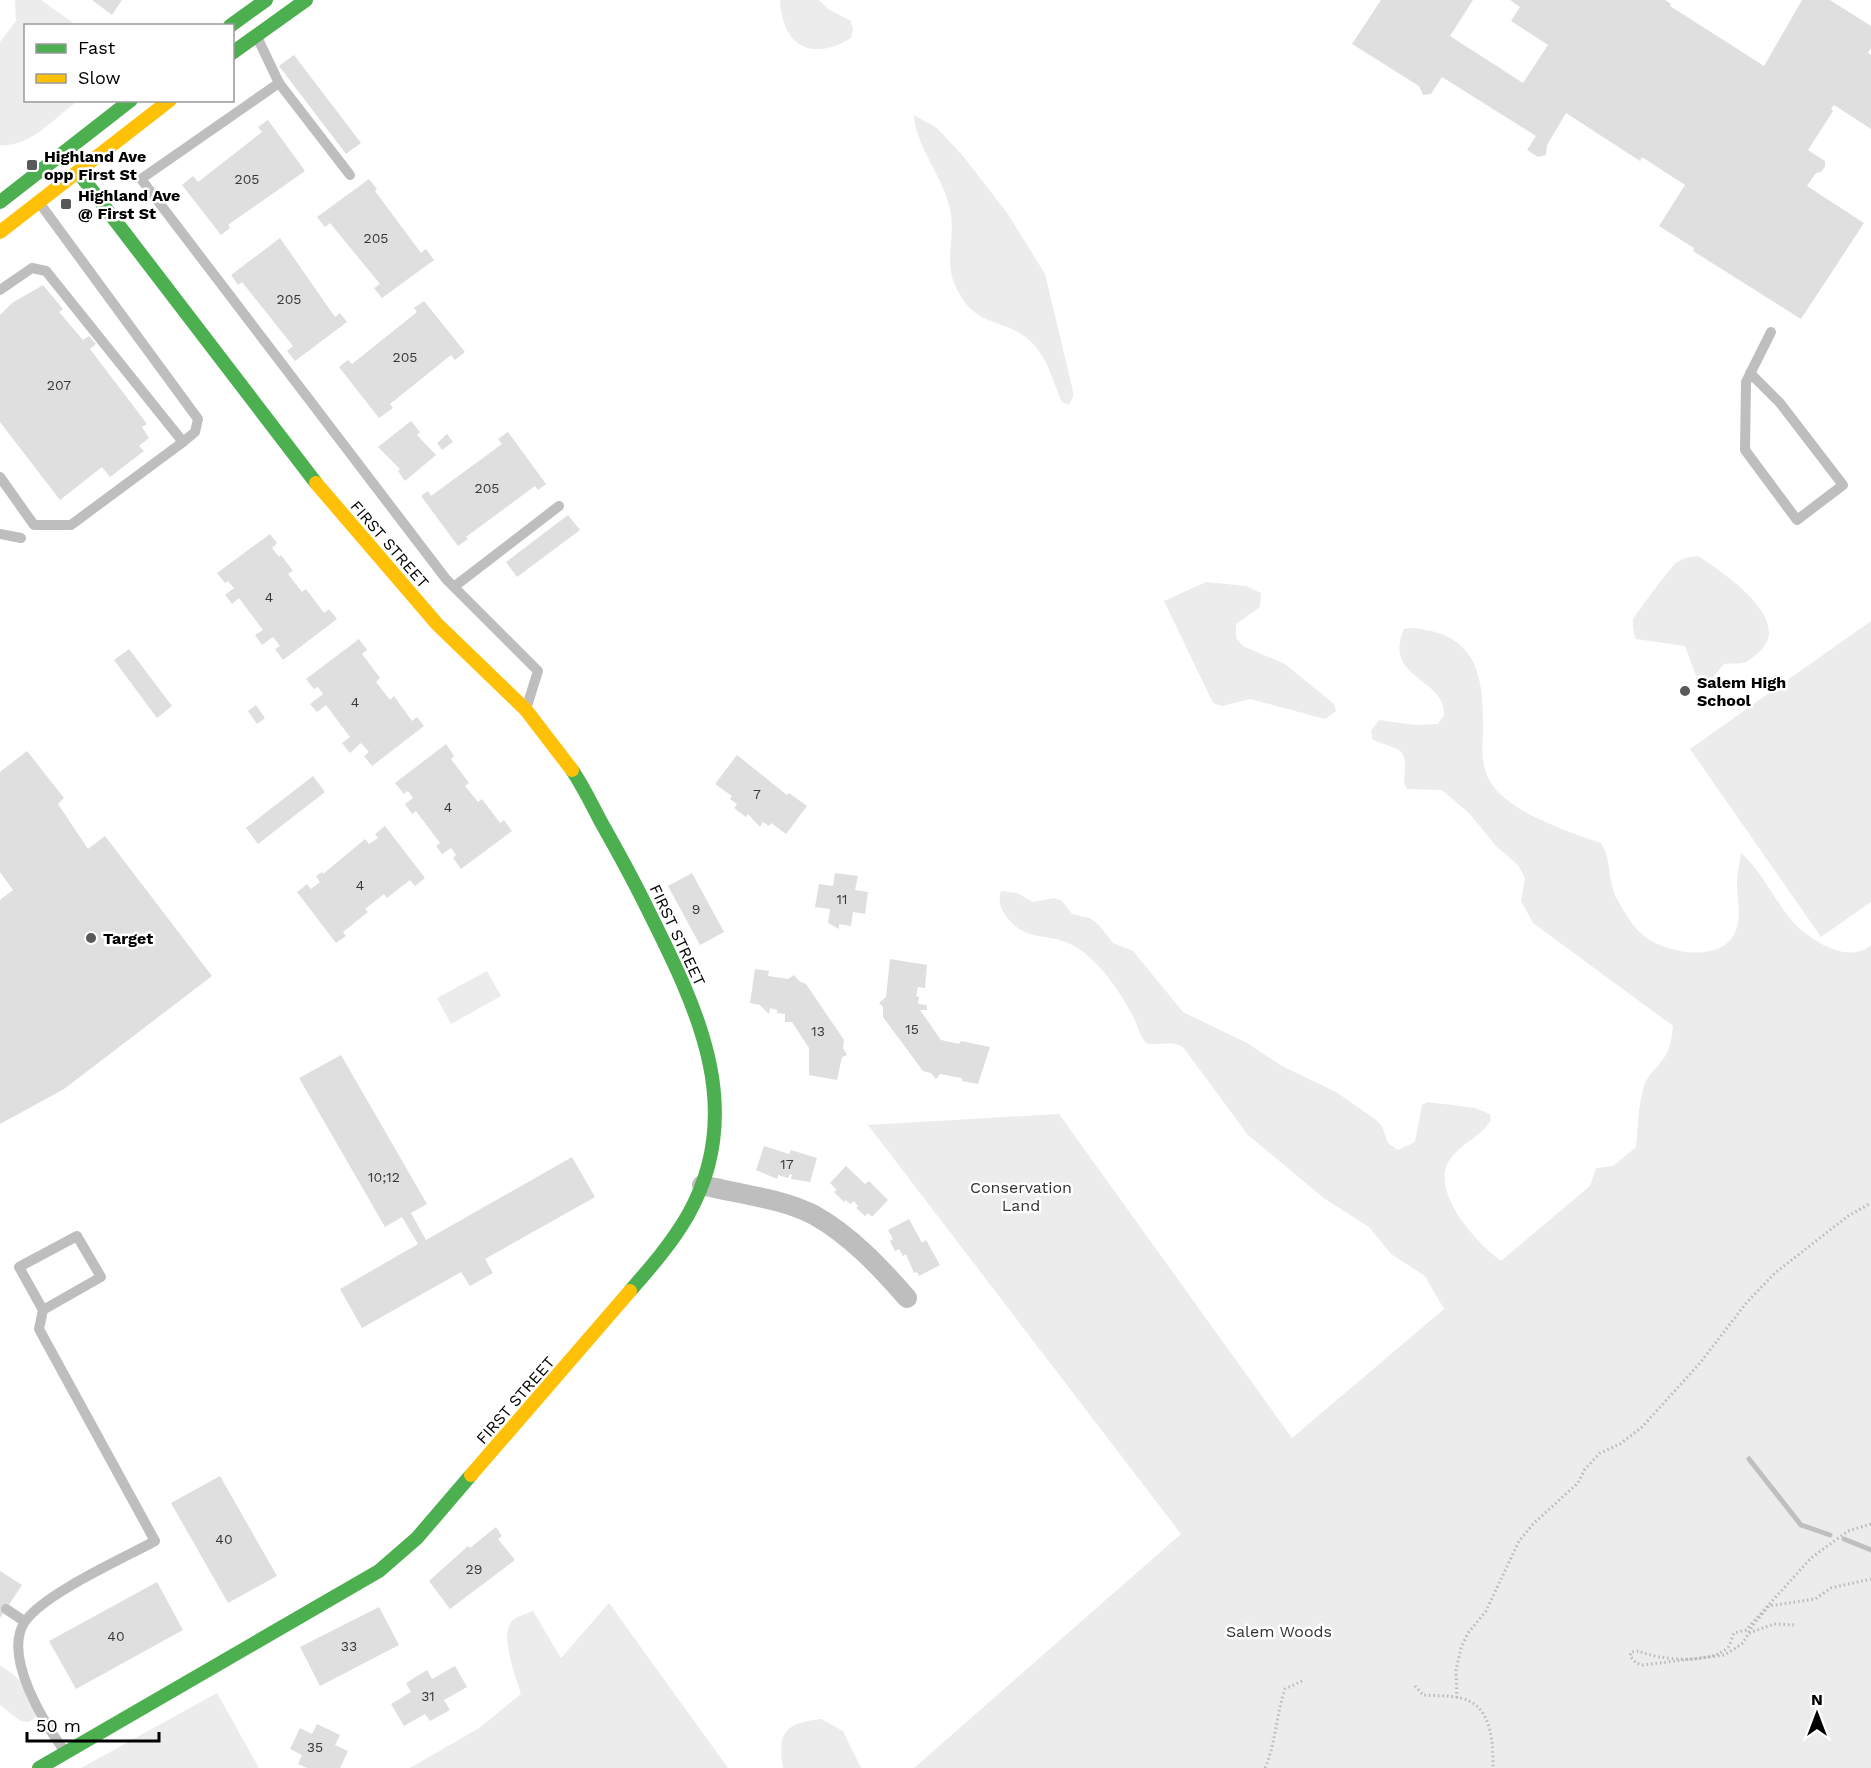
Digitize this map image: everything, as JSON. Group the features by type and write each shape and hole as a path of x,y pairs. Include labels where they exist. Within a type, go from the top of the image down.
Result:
{"street":[{"path":"233,24 266,0"},
{"path":"234,52 306,0"},
{"path":"0,202 128,102"},
{"path":"0,232 167,102"},
{"name":"FIRST STREET","path":"39,1768 354,1587 378,1571 417,1538 663,1253 688,1215 702,1185 710,1161 715,1104 706,1041 684,982 635,883 576,776 526,710 437,624 294,457 78,172"},
{"path":"702,1185 789,1206 813,1215 859,1249 908,1298"}],"lane":[{"path":"257,36 279,83 350,175"},
{"path":"279,83 141,178 439,569 538,671 526,710"},
{"path":"0,477 34,525 71,525 195,432 198,419 39,202"},
{"path":"0,290 32,268 46,271 183,442"},
{"path":"1750,373 1780,403 1843,486 1797,520 1745,450 1746,382 1750,373 1771,332"},
{"path":"455,586 559,506"},
{"path":"0,534 21,538"},
{"path":"43,1310 101,1277 77,1236 19,1267 43,1310 39,1329 155,1541 50,1599 24,1621 18,1646 28,1689 47,1726 66,1753"},
{"path":"6,1610 24,1621"}],"path":[{"path":"1457,1698 1456,1670 1461,1648 1468,1633 1486,1611 1519,1541 1526,1532 1578,1483 1585,1468 1600,1453 1620,1444 1642,1427 1700,1363 1747,1302 1774,1273 1848,1216 1871,1203"},
{"path":"1871,1524 1848,1531 1811,1558 1746,1630 1734,1633 1730,1644 1723,1651 1684,1659 1648,1656 1639,1651 1631,1652 1630,1656 1636,1664 1643,1665 1657,1662 1672,1664 1725,1655 1743,1643 1769,1606 1815,1599 1831,1588 1871,1579"},
{"path":"1748,1634 1774,1624 1796,1626"},
{"path":"1265,1768 1272,1753 1277,1713 1285,1689 1302,1681"},
{"path":"1415,1686 1423,1695 1457,1698 1476,1706 1488,1722 1492,1768"}],"green space":[{"path":"15,0 41,0 75,24 24,24 24,102 77,102 32,137 11,145 0,145 0,42 16,21"},
{"path":"780,0 819,0 828,9 851,21 853,29 851,38 824,49 802,46 793,39 787,29 782,16"},
{"path":"914,115 937,128 963,156 1008,214 1045,274 1073,391 1069,405 1062,402 1044,360 1032,343 1012,329 988,320 971,310 958,291 950,267 952,232 949,205 919,138"},
{"path":"1698,556 1722,572 1750,596 1761,609 1769,636 1762,649 1753,657 1746,662 1724,664 1712,679 1696,676 1685,646 1636,639 1633,627 1633,620 1673,566 1681,560"},
{"path":"1206,582 1246,586 1261,593 1260,607 1236,624 1236,638 1243,646 1285,664 1334,704 1336,711 1325,719 1250,699 1222,706 1213,703 1164,601"},
{"path":"1871,621 1871,902 1821,937 1690,749"},
{"path":"1411,628 1451,638 1472,660 1482,692 1485,769 1498,792 1524,811 1556,827 1601,843 1607,856 1617,899 1632,924 1644,936 1666,947 1694,952 1707,952 1720,948 1730,941 1739,919 1737,881 1741,853 1790,918 1813,939 1843,952 1862,950 1871,945 1871,1768 914,1768 1181,1534 868,1125 1059,1114 1292,1438 1444,1309 1425,1276 1391,1254 1369,1227 1325,1199 1248,1135 1183,1047 1174,1044 1146,1043 1122,998 1100,967 1072,945 1029,934 1014,924 1001,907 1001,891 1017,893 1033,902 1054,898 1062,901 1072,914 1090,918 1099,925 1113,943 1133,951 1183,1012 1247,1043 1282,1066 1336,1092 1375,1119 1382,1126 1388,1143 1398,1150 1415,1142 1422,1105 1428,1102 1475,1108 1490,1114 1491,1120 1487,1126 1451,1158 1445,1171 1445,1185 1450,1199 1468,1229 1501,1261 1590,1186 1596,1168 1613,1166 1636,1147 1639,1109 1644,1086 1666,1054 1673,1026 1533,923 1521,901 1525,878 1518,865 1496,846 1469,813 1442,790 1407,789 1404,783 1405,763 1402,753 1373,740 1371,731 1379,720 1415,725 1438,724 1444,715 1442,703 1436,693 1408,668 1401,658 1399,646 1404,629"},
{"path":"487,971 501,996 451,1024 437,998"},
{"path":"609,1603 728,1768 410,1768 479,1728 521,1694 507,1636 508,1628 514,1619 533,1611 561,1658"},
{"path":"0,1665 14,1675 42,1705 33,1720 23,1722 0,1705"},
{"path":"217,1693 259,1768 81,1768"},
{"path":"821,1719 843,1731 861,1768 783,1768 781,1746 786,1732 799,1723"}],"building":[{"path":"92,0 122,0 112,15"},
{"path":"1381,0 1473,0 1450,36 1523,83 1548,45 1511,21 1520,7 1510,0 1665,0 1671,4 1670,6 1764,66 1802,0 1830,0 1871,26 1871,48 1868,53 1871,55 1871,129 1834,105 1831,109 1833,111 1808,150 1825,161 1825,167 1821,172 1816,173 1807,186 1864,223 1801,319 1693,251 1694,248 1659,226 1685,185 1642,157 1640,161 1566,113 1547,145 1546,155 1538,157 1527,150 1536,136 1442,77 1431,94 1423,95 1419,86 1352,44"},
{"path":"294,55 361,143 346,154 279,66"},
{"path":"268,120 305,171 228,225 230,228 221,235 182,185 193,176 198,182 262,132 258,127"},
{"path":"369,179 377,189 375,191 421,253 426,249 434,260 382,298 374,288 380,284 330,223 325,227 317,217"},
{"path":"280,238 335,317 340,313 347,322 295,361 287,351 293,346 242,282 238,285 231,275"},
{"path":"43,285 63,309 59,312 83,340 89,336 96,344 90,349 147,424 142,427 149,438 139,446 144,451 110,477 102,467 60,500 0,422 0,315 12,303"},
{"path":"424,301 465,352 455,360 451,355 390,404 393,408 379,418 339,367 348,360 352,364 417,312 414,308"},
{"path":"411,421 420,432 417,435 436,455 405,481 398,471 400,469 378,447"},
{"path":"508,432 546,484 538,490 535,486 466,537 468,539 458,546 421,496 428,491 431,496 502,444 498,439"},
{"path":"447,434 453,442 442,450 437,443"},
{"path":"568,515 580,530 517,577 506,562"},
{"path":"270,534 277,543 272,548 279,557 281,555 293,571 288,574 302,592 306,589 324,613 329,609 337,619 283,660 275,649 280,646 273,637 262,645 255,635 263,630 239,598 232,604 225,595 234,588 228,581 225,583 217,573"},
{"path":"359,639 367,650 362,654 380,678 376,682 390,700 394,696 412,721 417,717 424,726 372,766 364,756 369,752 361,743 350,753 342,743 350,737 326,705 317,712 310,704 323,694 318,687 314,689 306,679"},
{"path":"129,649 172,706 157,718 114,660"},
{"path":"256,705 265,718 257,724 248,711"},
{"path":"446,744 454,756 451,759 469,783 465,786 478,802 482,799 500,823 504,820 512,831 461,869 453,858 456,855 451,848 442,854 436,846 440,843 416,811 412,814 405,804 413,798 408,791 404,794 395,783"},
{"name":"Target","path":"27,751 64,798 58,804 88,849 105,836 212,976 64,1089 0,1124 0,900 13,890 0,872 0,772"},
{"path":"737,755 787,795 789,793 807,806 786,834 771,823 769,826 763,822 760,827 748,814 746,817 734,808 737,804 730,799 732,796 715,784"},
{"path":"313,776 325,792 258,844 246,828"},
{"path":"385,826 425,878 415,886 410,880 387,898 384,894 365,909 368,912 343,932 346,936 336,943 297,892 307,884 311,889 320,882 316,876 322,872 323,874 365,839 369,844 378,838 375,834"},
{"path":"692,873 724,932 700,945 668,886"},
{"path":"835,873 858,876 855,890 868,892 865,914 853,912 851,926 839,924 839,929 828,923 830,909 815,907 819,884 833,886"},
{"path":"890,959 927,965 925,988 918,987 916,996 919,997 918,1004 927,1005 927,1010 920,1010 941,1040 959,1044 961,1041 990,1047 978,1084 940,1074 936,1079 931,1073 923,1071 883,1017 883,1007 879,1003 886,997"},
{"path":"755,969 769,971 768,976 788,979 794,975 806,984 844,1040 843,1048 847,1055 842,1057 837,1080 809,1075 809,1048 792,1022 785,1022 785,1014 777,1013 777,1010 770,1008 769,1014 760,1005 750,1003"},
{"path":"341,1055 427,1204 411,1213 426,1240 572,1157 595,1197 485,1259 493,1273 470,1286 461,1272 362,1328 340,1289 418,1244 402,1217 385,1227 299,1078"},
{"path":"764,1146 789,1154 791,1150 817,1158 810,1182 791,1179 790,1174 788,1178 778,1175 777,1179 756,1170"},
{"path":"846,1166 865,1184 869,1181 888,1200 872,1217 868,1213 865,1216 856,1208 858,1206 854,1201 850,1204 846,1200 844,1202 834,1192 837,1190 830,1183"},
{"path":"909,1219 922,1243 926,1240 940,1265 919,1276 917,1272 914,1273 906,1254 903,1256 899,1249 895,1251 890,1241 893,1239 888,1230"},
{"path":"220,1476 277,1576 228,1603 171,1503"},
{"path":"496,1527 502,1536 498,1539 515,1560 450,1609 429,1581 468,1546 470,1548"},
{"path":"0,1571 22,1585 0,1618"},
{"path":"157,1582 183,1630 76,1689 49,1641"},
{"path":"379,1607 399,1645 320,1686 300,1647"},
{"path":"455,1666 467,1687 444,1700 450,1710 430,1721 425,1714 404,1726 391,1704 411,1692 406,1683 427,1670 432,1679"},
{"path":"317,1724 340,1735 335,1745 348,1751 340,1768 307,1768 298,1764 302,1755 290,1749 300,1728 312,1734"}],"waterway":[{"path":"1749,1459 1801,1525 1830,1535"},
{"path":"1844,1539 1871,1550"}],"traffic: fast":[{"path":"233,24 266,0"},
{"path":"234,52 306,0"},
{"path":"0,202 128,102"},
{"path":"78,172 316,483"},
{"path":"572,770 668,950 699,1024 709,1062 715,1099 714,1138 705,1176 688,1215 661,1254 630,1291"},
{"path":"39,1768 379,1571 417,1538 471,1475"}],"traffic: slow":[{"path":"0,232 167,102"},
{"path":"316,483 437,624 526,710 572,770"},
{"path":"471,1475 630,1291"}],"place":[{"name":"Highland Ave opp First St","path":"32,165"},
{"name":"Highland Ave @ First St","path":"66,204"},
{"name":"Salem High School","path":"1685,691"},
{"name":"Target","path":"91,938"}],"park label":[{"name":"Conservation Land","path":"1021,1196"},
{"name":"Salem Woods","path":"1279,1631"}]}
